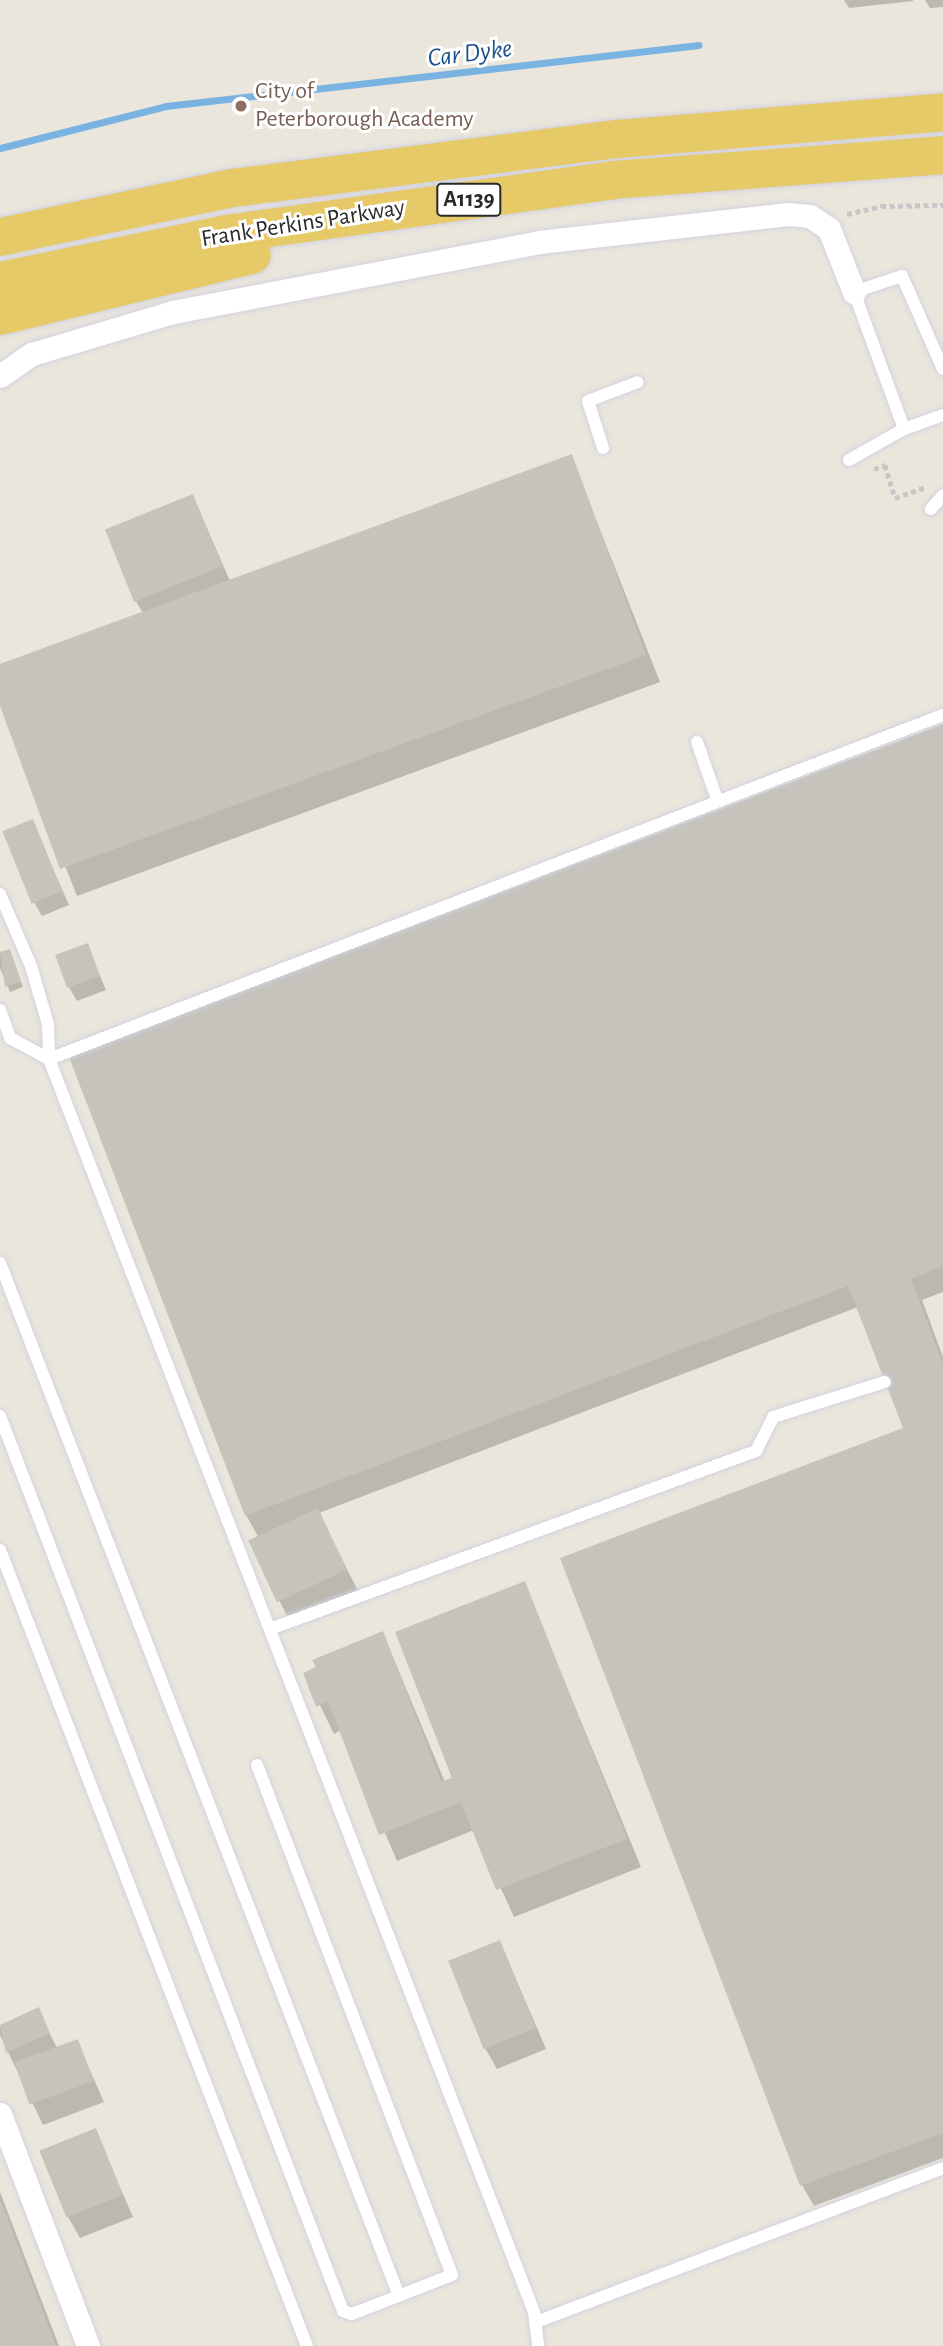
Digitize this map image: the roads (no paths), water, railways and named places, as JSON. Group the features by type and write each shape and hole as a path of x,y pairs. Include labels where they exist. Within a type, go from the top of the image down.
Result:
{"highway":[{"name":"Frank Perkins Parkway","path":"0,237 233,188 618,139 943,113"},
{"name":"Frank Perkins Parkway","path":"0,281 226,234 612,180 943,155"},
{"path":"0,316 502,195"}],"street":[{"path":"0,376 32,354 173,312 405,265 539,242 788,214 824,224 854,292"},
{"path":"0,2114 88,2346"}],"lane":[{"path":"904,429 854,292 902,276 943,369"},
{"path":"603,448 588,401 638,382"},
{"path":"849,460 904,429 943,415"},
{"path":"931,509 943,495"},
{"path":"0,1010 10,1038 49,1059 717,799 943,715"},
{"path":"697,742 717,799"},
{"path":"0,894 31,967 48,1024 49,1059 536,2322 538,2346"},
{"path":"0,1263 399,2296"},
{"path":"270,1629 756,1451 773,1417 885,1382"},
{"path":"0,1416 343,2311 352,2314 452,2275 257,1765"},
{"path":"0,1550 307,2346"},
{"path":"536,2322 943,2168"}],"waterway":[{"name":"Car Dyke","path":"0,148 166,106 699,45"}],"place":[{"name":"City of Peterborough Academy","path":"241,106"}]}
